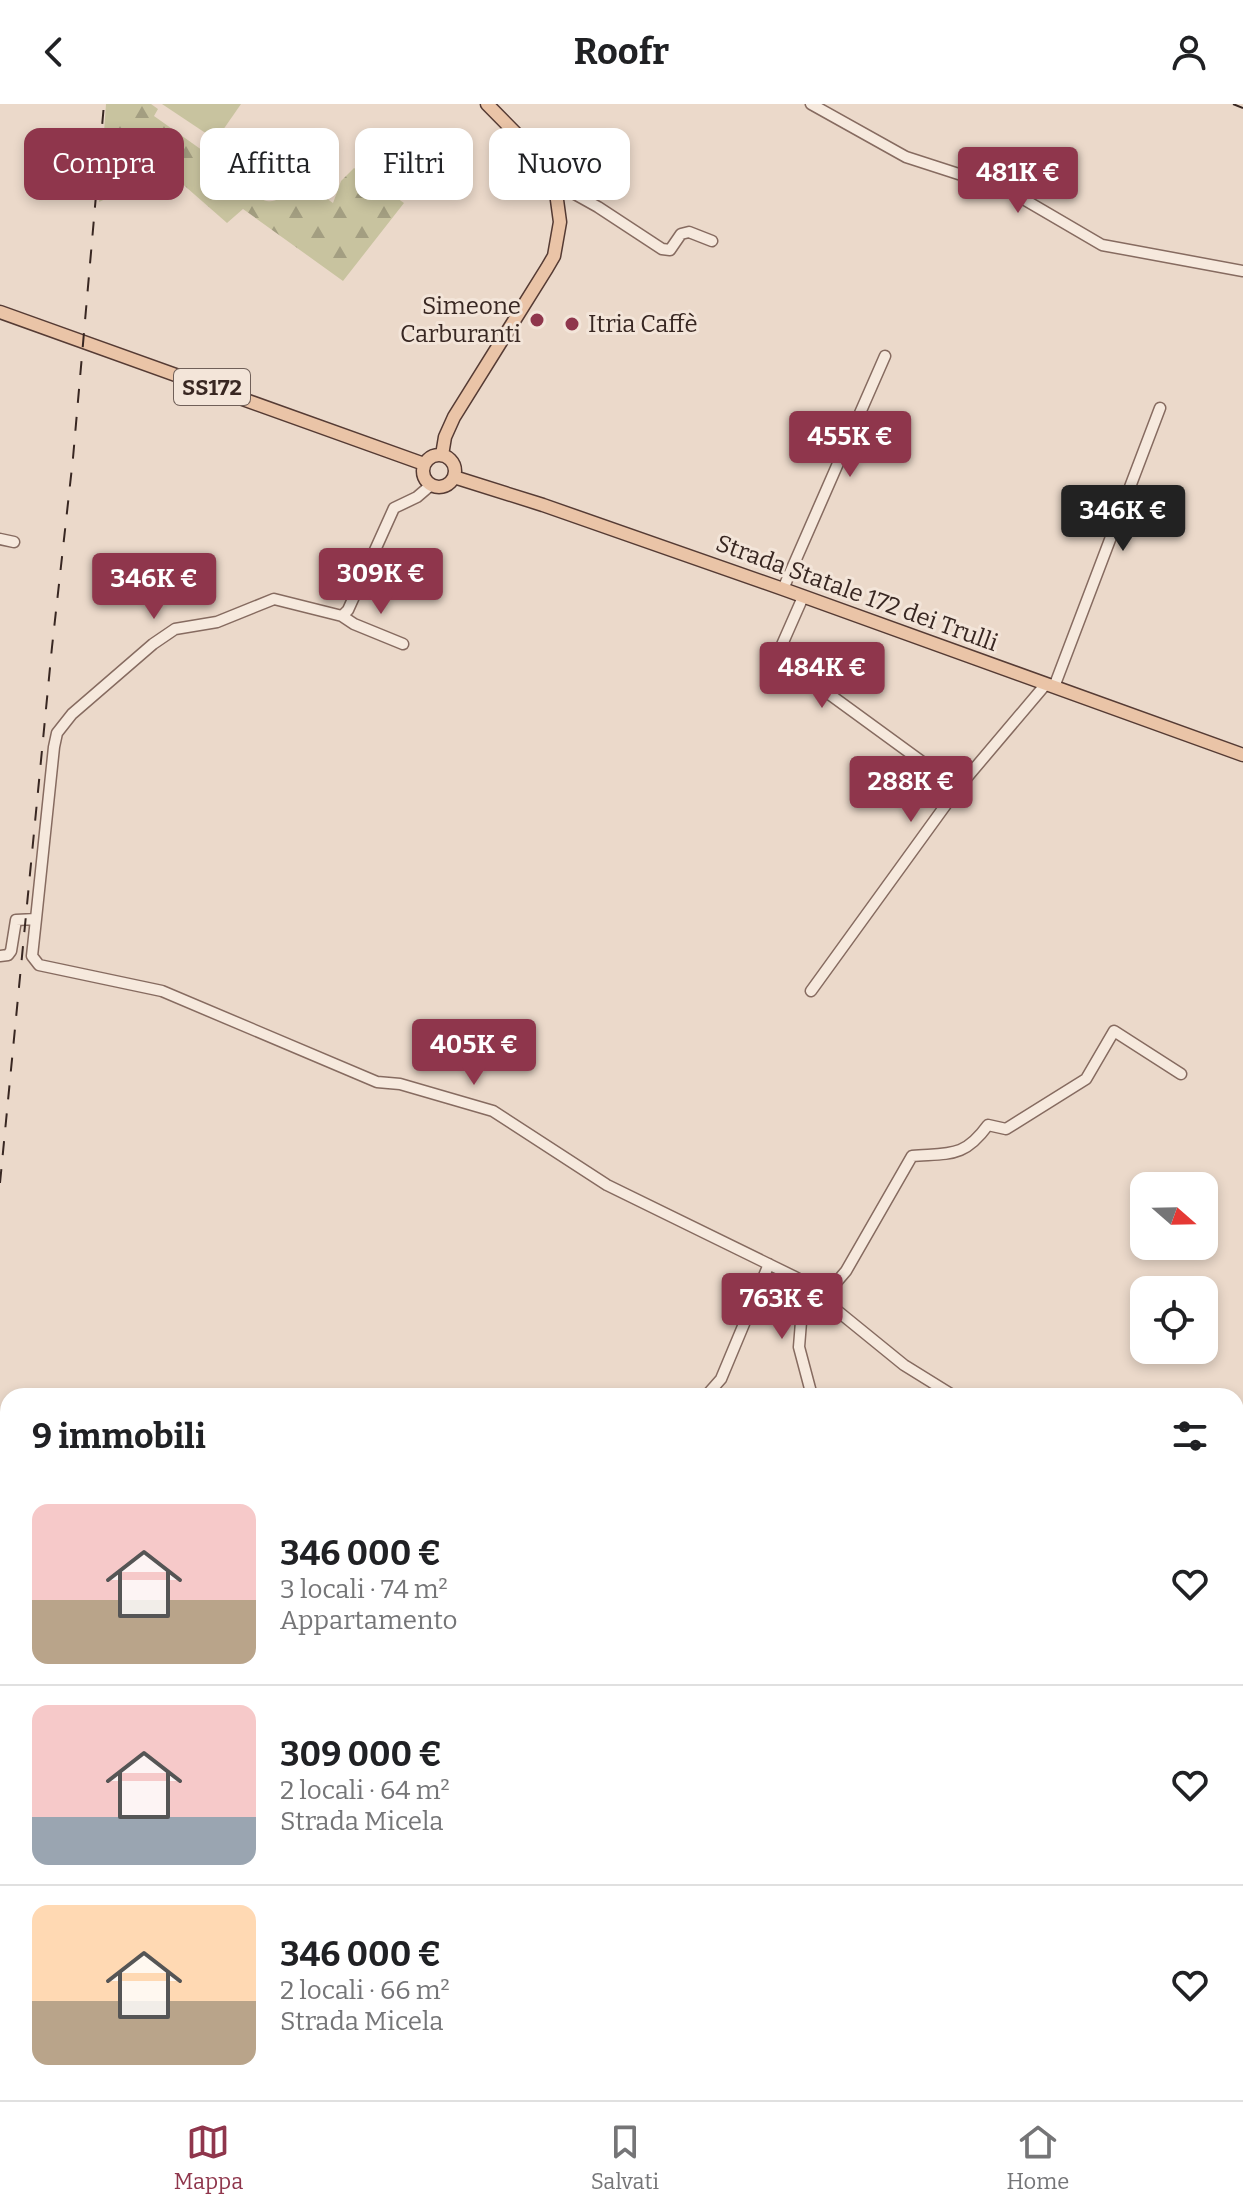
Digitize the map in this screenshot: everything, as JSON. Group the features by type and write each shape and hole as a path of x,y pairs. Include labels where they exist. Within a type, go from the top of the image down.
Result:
{"main road":[{"path":"487,104 512,128"},
{"path":"442,455 445,437 454,417 554,256 560,222 557,200"},
{"name":"SS172","path":"0,312 424,464"},
{"path":"442,455 453,463 454,477 442,487 431,485 423,474 424,464 431,456 442,455"},
{"name":"Strada Statale 172 dei Trulli","path":"454,477 489,486 783,589 1243,755"}],"street":[{"path":"811,104 906,157 1008,190 1102,245 1243,271"},
{"path":"585,200 662,249 670,250 681,234 689,232 712,241"},
{"path":"783,589 885,356"},
{"path":"811,991 958,788 1050,686 1160,408"},
{"path":"342,616 348,610 394,508 417,497 431,485"},
{"path":"0,539 14,542"},
{"path":"803,597 777,656 958,788"},
{"path":"403,644 342,616 274,599 217,622 175,629 153,644 72,714 57,733 32,956 39,965 162,991 377,1082 400,1084 493,1111 607,1185 804,1284 904,1365 941,1388"},
{"path":"0,956 11,951 16,920 36,919"},
{"path":"822,1299 846,1271 912,1156 952,1153 974,1145 988,1125 1006,1129 1086,1079 1114,1031 1181,1074"},
{"path":"713,1388 721,1379 769,1264"},
{"path":"804,1284 799,1347 810,1388"}],"green space":[{"path":"106,104 151,104 158,109 154,116 171,128 104,128"},
{"path":"162,104 241,104 224,128 200,129"},
{"path":"184,137 200,149 200,199 184,185"},
{"path":"354,168 355,200 400,200 404,203 343,281 243,209 227,223 201,200 329,200 333,203 339,200 341,181"}],"railway":[{"path":"0,1183 73,458 104,104"},
{"path":"1233,104 1243,108"}],"place":[{"name":"Simeone Carburanti","path":"537,320"},
{"name":"Itria Caffè","path":"572,324"}]}
